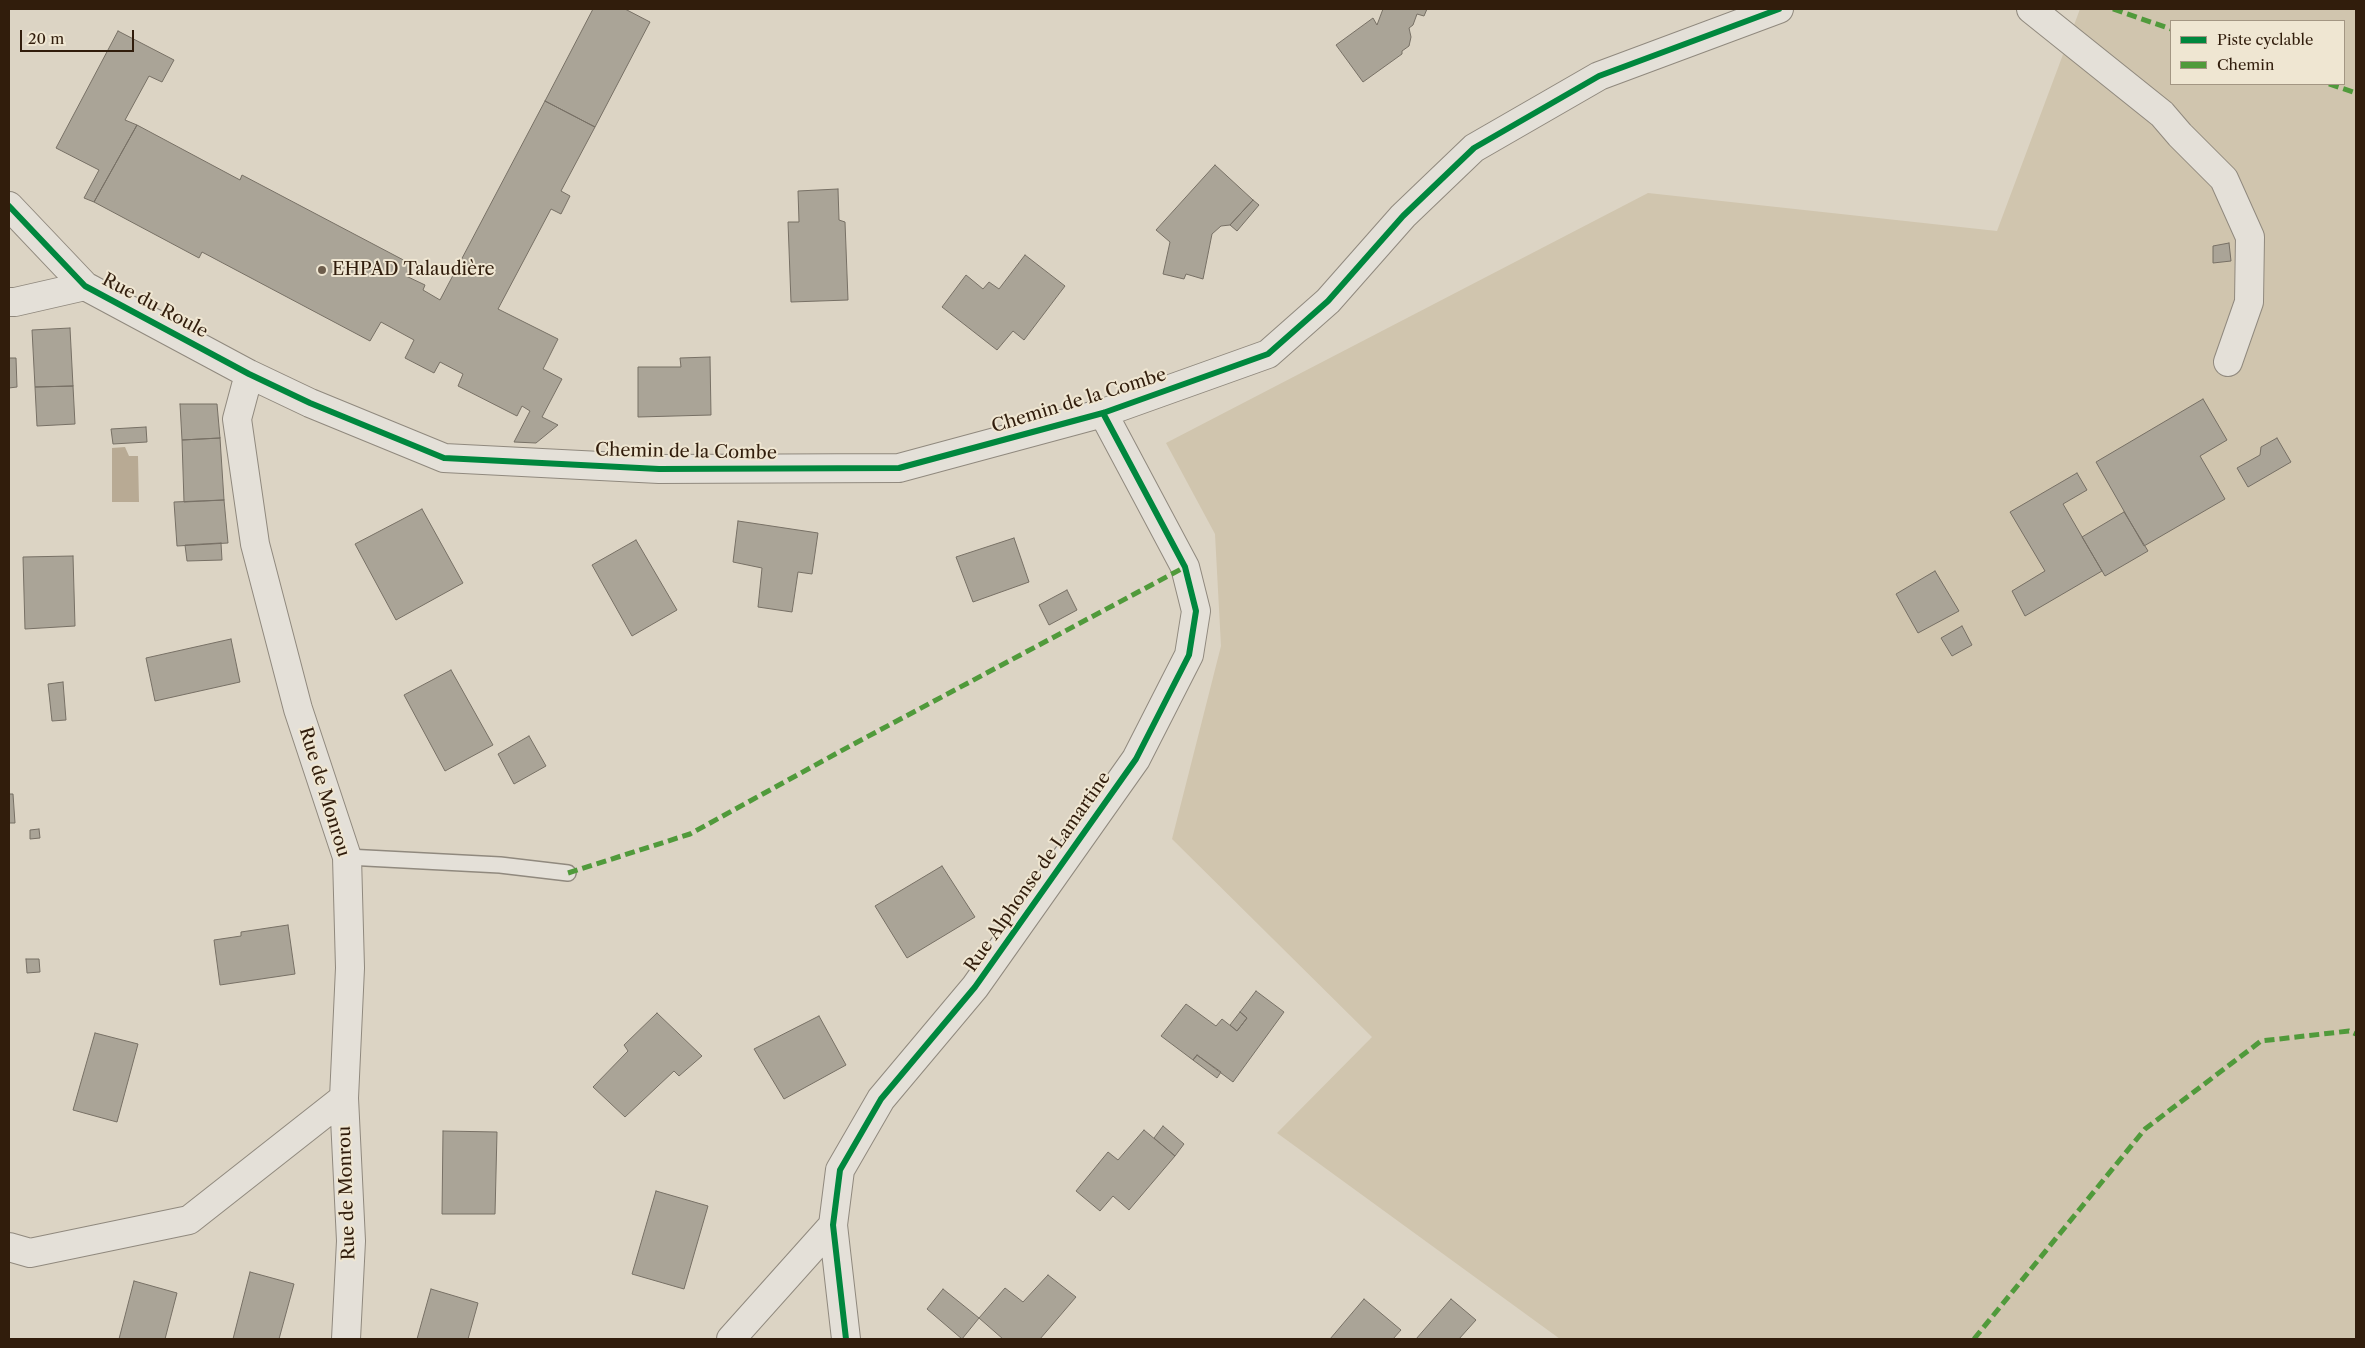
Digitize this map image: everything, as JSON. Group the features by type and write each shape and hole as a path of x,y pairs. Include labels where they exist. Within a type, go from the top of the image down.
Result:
{"street":[{"name":"Chemin de la Combe","path":"310,403 444,458 659,469 899,468 1103,414 1268,354 1328,301 1403,216 1474,148 1599,76 1779,9"},
{"path":"2031,9 2162,114 2180,136 2224,179 2250,237 2249,302 2228,362"},
{"name":"Rue du Roule","path":"9,206 85,286 249,374 310,403"},
{"path":"9,302 85,286"},
{"name":"Rue de Monrou","path":"249,374 238,419 255,544 298,709 347,857 350,968 344,1098 351,1241 346,1339"},
{"name":"Rue Alphonse de Lamartine","path":"846,1339 833,1225 840,1170 882,1099 975,988 1136,759 1189,655 1196,610 1185,567 1103,414"},
{"path":"9,1247 30,1253 189,1220 344,1098"},
{"path":"731,1339 833,1225"}],"lane":[{"path":"347,857 500,865 568,874"}],"shaded area":[{"path":"2080,9 2356,9 2356,1339 1560,1339 1277,1133 1372,1037 1172,839 1221,646 1215,534 1166,443 1648,193 1997,231"},
{"path":"125,447 129,456 138,456 139,502 112,502 112,448"}],"building":[{"path":"593,9 625,9 650,22 595,127 545,101"},
{"path":"1383,9 1427,9 1424,16 1417,14 1413,25 1409,28 1411,37 1409,46 1402,51 1402,54 1363,82 1336,45 1373,18 1377,25"},
{"path":"118,31 174,60 162,82 149,76 125,120 137,125 94,202 84,198 99,170 56,148"},
{"name":"EHPAD Talaudière","path":"545,101 595,127 561,191 570,196 561,214 551,209 498,309 558,339 543,369 562,379 542,417 558,425 536,443 514,442 530,411 522,406 517,416 458,386 463,374 440,362 434,373 405,358 414,340 381,322 370,341 202,252 199,258 94,202 137,125 240,180 242,175 411,264 406,276 425,285 423,290 440,300"},
{"path":"1215,165 1253,200 1230,225 1221,226 1212,234 1203,279 1186,274 1184,279 1163,274 1170,242 1156,230"},
{"path":"838,189 839,220 845,222 848,300 791,302 788,222 799,222 798,191"},
{"path":"1253,200 1259,205 1237,231 1230,225"},
{"path":"2229,243 2231,261 2213,263 2213,246"},
{"path":"1025,255 1065,286 1024,340 1013,331 997,350 942,307 966,275 983,289 989,282 999,289"},
{"path":"70,328 73,386 35,387 32,330"},
{"path":"710,357 711,415 638,417 638,367 681,367 680,358"},
{"path":"9,358 16,358 17,387 9,388"},
{"path":"73,386 75,424 37,426 35,387"},
{"path":"2203,399 2227,440 2200,456 2225,499 2144,546 2096,462"},
{"path":"180,404 217,404 220,438 182,440"},
{"path":"146,427 147,442 113,444 111,429"},
{"path":"220,438 224,500 184,502 182,440"},
{"path":"2277,438 2291,462 2248,487 2237,468 2260,455 2261,447"},
{"path":"2077,473 2087,490 2063,504 2102,571 2025,616 2012,591 2045,571 2010,512"},
{"path":"224,500 228,543 177,546 174,502"},
{"path":"422,509 463,583 396,620 355,544"},
{"path":"2124,512 2148,551 2105,576 2082,537"},
{"path":"738,521 818,533 812,574 798,572 792,612 758,607 762,568 733,562"},
{"path":"1014,538 1029,582 973,602 956,557"},
{"path":"636,540 677,610 632,636 592,565"},
{"path":"221,543 222,560 187,561 185,545"},
{"path":"73,556 75,626 25,629 23,557"},
{"path":"1935,571 1959,611 1918,633 1896,594"},
{"path":"1067,590 1077,610 1049,625 1039,605"},
{"path":"1962,626 1972,645 1952,656 1941,638"},
{"path":"231,639 240,682 155,701 146,658"},
{"path":"451,670 493,745 445,771 404,695"},
{"path":"63,682 66,720 52,721 48,684"},
{"path":"529,736 546,766 514,784 498,754"},
{"path":"9,794 13,794 15,823 9,823"},
{"path":"39,829 40,838 30,839 30,830"},
{"path":"942,866 975,917 907,958 875,906"},
{"path":"288,925 295,974 220,985 214,940 241,936 241,932"},
{"path":"26,959 39,959 40,972 27,973"},
{"path":"1256,991 1284,1012 1233,1082 1197,1055 1193,1060 1161,1036 1186,1004 1216,1026 1222,1019 1237,1031 1247,1018 1240,1012"},
{"path":"1240,1012 1247,1018 1237,1031 1230,1025"},
{"path":"657,1013 702,1056 679,1076 674,1071 625,1117 593,1087 628,1051 624,1045"},
{"path":"819,1016 846,1065 784,1099 754,1049"},
{"path":"95,1033 138,1044 117,1122 73,1110"},
{"path":"1197,1055 1221,1072 1217,1078 1193,1060"},
{"path":"1163,1126 1184,1144 1175,1156 1154,1138"},
{"path":"1144,1130 1175,1156 1129,1210 1113,1196 1100,1211 1076,1191 1108,1152 1118,1160"},
{"path":"443,1131 497,1132 495,1214 442,1214"},
{"path":"656,1191 708,1206 684,1289 632,1274"},
{"path":"250,1272 294,1284 279,1339 233,1339"},
{"path":"1048,1275 1076,1297 1040,1339 1003,1339 979,1318 1005,1288 1023,1302"},
{"path":"134,1281 177,1293 165,1339 119,1339"},
{"path":"431,1289 478,1303 468,1339 417,1339"},
{"path":"943,1289 979,1318 962,1339 927,1309"},
{"path":"1364,1299 1401,1330 1393,1339 1330,1339"},
{"path":"1451,1299 1476,1320 1459,1339 1416,1339"}],"marked path":[{"path":"2113,9 2170,29"},
{"path":"2332,85 2356,93"},
{"path":"568,873 690,834 1185,567"},
{"path":"1974,1339 2145,1129 2261,1041 2349,1031 2356,1034"}],"cycle path":[{"path":"9,206 85,286 249,374 310,403 444,458 659,469 899,468 1103,413 1268,354 1328,301 1403,216 1474,148 1599,76 1779,9"},
{"path":"846,1339 833,1225 840,1170 881,1099 975,987 1136,759 1189,655 1196,611 1185,567 1103,413"}],"place":[{"name":"EHPAD Talaudière","path":"322,270"}]}
